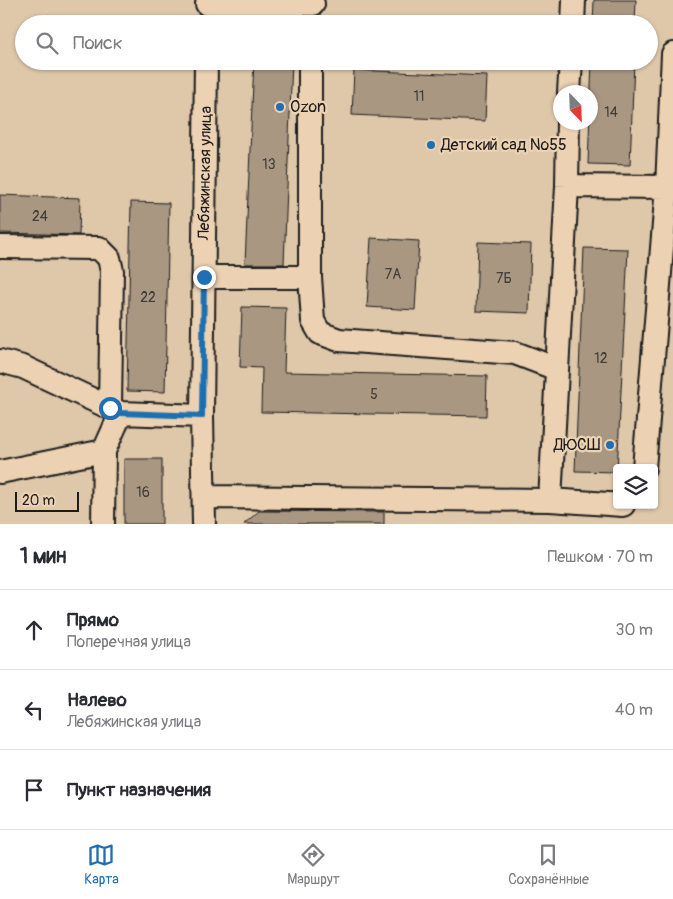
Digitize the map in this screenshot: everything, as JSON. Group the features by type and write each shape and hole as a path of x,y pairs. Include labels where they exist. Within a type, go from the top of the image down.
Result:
{"street":[{"path":"573,15 574,0"},
{"path":"207,9 313,9"},
{"path":"644,464 667,187 673,54"},
{"name":"Лебяжинская улица","path":"204,524 202,416 206,70"},
{"path":"310,70 310,278 313,320 320,333 339,340 515,353 557,368"},
{"path":"569,85 570,70"},
{"path":"550,500 567,186 568,130"},
{"path":"567,186 667,187"},
{"path":"0,248 99,248 109,258 112,271 115,410 104,451 103,524"},
{"path":"204,277 310,278"},
{"path":"0,361 23,367 115,410 202,416"},
{"path":"0,472 104,451"},
{"path":"204,497 550,500 613,504"}],"building":[{"path":"594,0 636,0 635,15 593,15"},
{"path":"254,70 292,70 284,264 245,264"},
{"path":"354,70 487,76 485,121 352,115"},
{"path":"592,70 634,70 630,165 588,164 589,130 598,130 598,85 591,85"},
{"path":"0,195 80,198 79,235 0,233"},
{"path":"131,202 169,203 165,392 127,391"},
{"path":"371,238 419,241 415,310 367,307"},
{"path":"478,242 531,244 529,313 476,311"},
{"path":"584,248 628,249 617,464 613,464 613,472 575,471"},
{"path":"242,307 286,308 284,372 487,376 486,416 261,412 262,368 240,367"},
{"path":"124,459 162,459 162,524 124,524"},
{"path":"259,511 384,512 384,524 244,524"}],"place":[{"name":"Ozon","path":"280,107"},
{"name":"Детский сад №55","path":"431,145"},
{"name":"ДЮСШ","path":"610,445"}],"route":[{"path":"110,408 121,413 202,416 204,277"}]}
